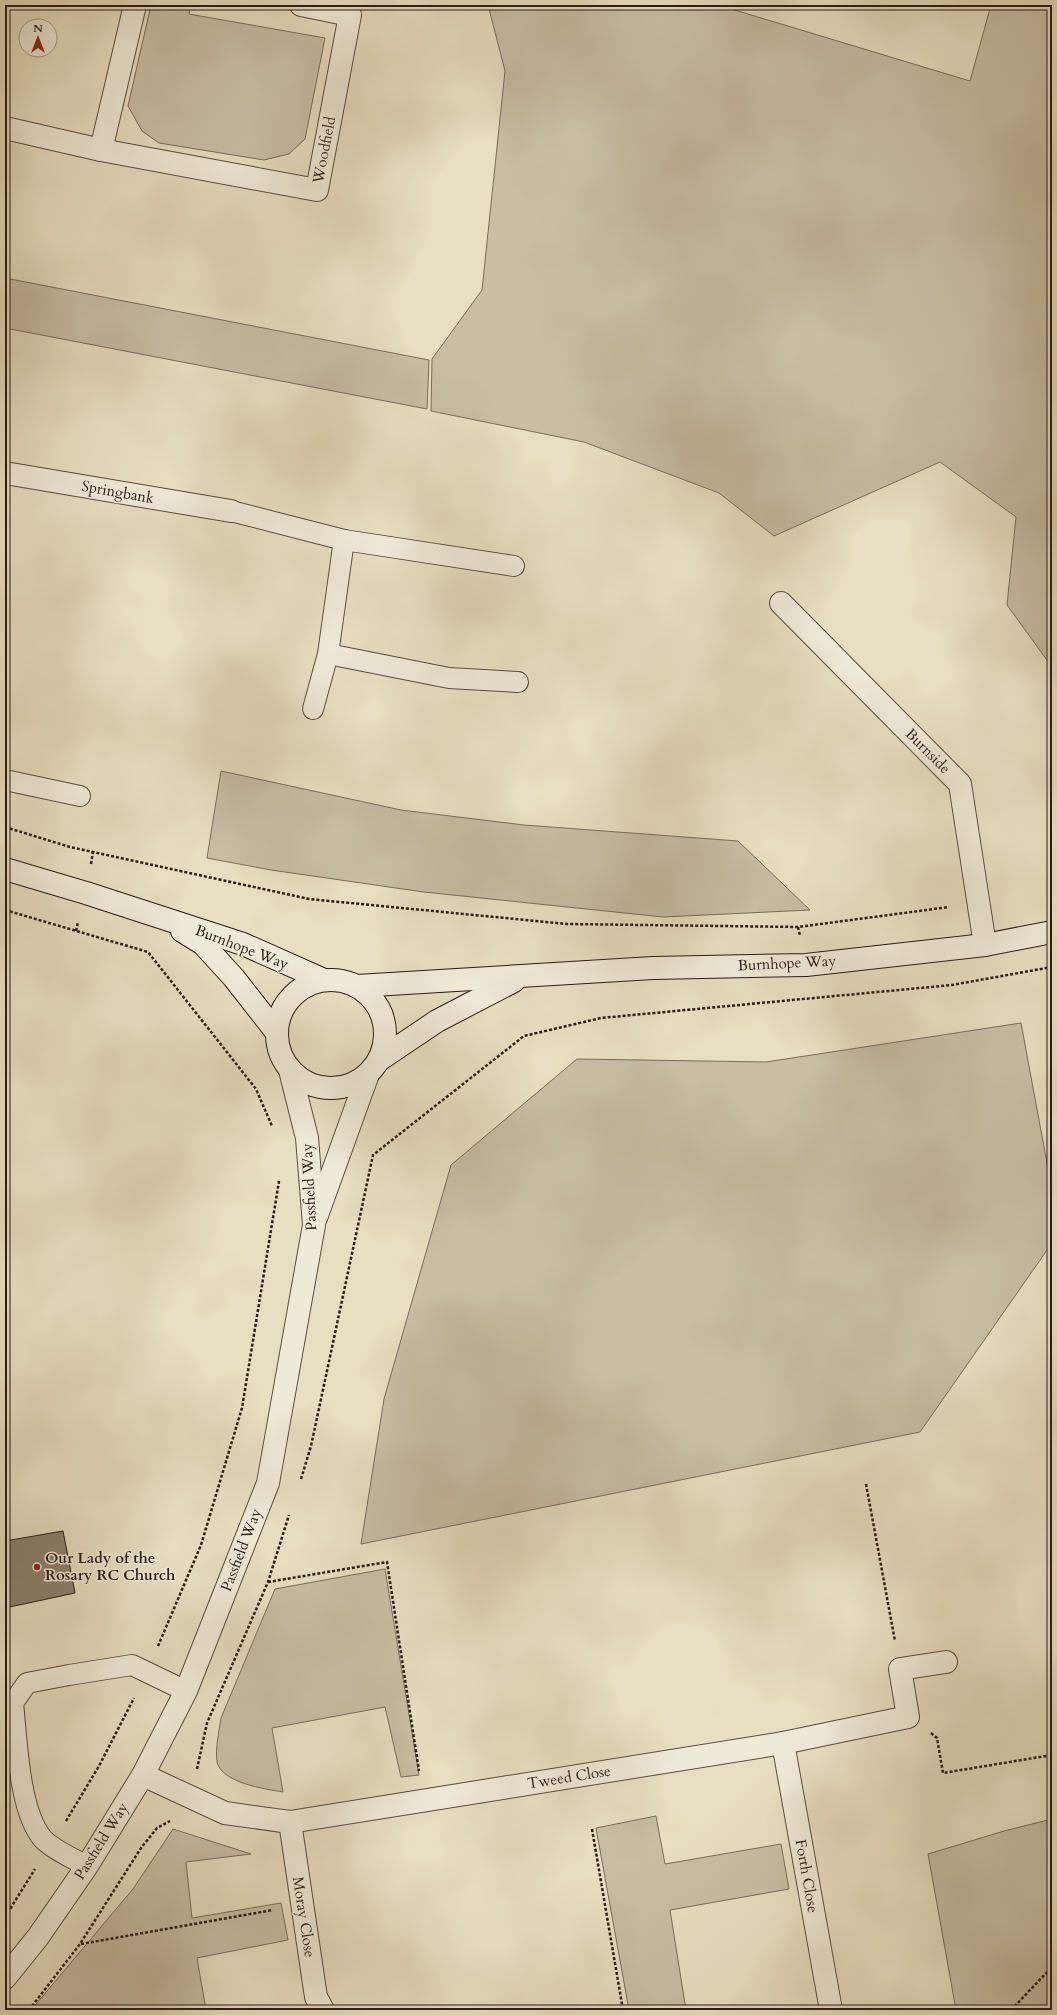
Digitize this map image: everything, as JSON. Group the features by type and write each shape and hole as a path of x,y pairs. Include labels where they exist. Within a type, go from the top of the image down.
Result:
{"street":[{"path":"101,150 135,5"},
{"name":"Woodfield","path":"5,128 101,150 317,190 350,15 301,5"},
{"name":"Springbank","path":"5,473 232,511"},
{"name":"Burnside","path":"781,603 960,784 985,945"},
{"name":"Burnhope Way","path":"5,869 86,893 243,944 324,980"},
{"name":"Burnhope Way","path":"159,917 203,944 234,978 277,1033"},
{"name":"Burnhope Way","path":"357,986 653,968 806,964 985,945 1052,932"},
{"name":"Burnhope Way","path":"374,1067 437,1021 521,977"},
{"path":"314,1225 374,1067 385,1044 385,1027 380,1011 371,997 357,986 341,981 324,980 302,988 285,1004 277,1033 278,1050 290,1070 303,1081 320,1088 337,1088 354,1084 374,1067"},
{"name":"Passfield Way","path":"5,1978 38,1937 87,1866 143,1774 186,1691 268,1483 314,1225 307,1138 290,1070"},
{"path":"908,1717 900,1669 946,1662"},
{"name":"Tweed Close","path":"143,1774 225,1813 290,1822 783,1743 908,1717"},
{"name":"Forth Close","path":"783,1743 831,2010"},
{"name":"Moray Close","path":"290,1822 316,1997 323,2010"}],"lane":[{"path":"232,511 344,540 514,566"},
{"path":"313,709 328,654 344,540"},
{"path":"328,654 449,678 518,682"},
{"path":"5,780 80,796"},
{"path":"87,1866 44,1840 34,1828 26,1808 13,1704 27,1683 132,1665 186,1691"}],"path":[{"path":"5,827 70,847 309,899 567,924 798,927 978,903"},
{"path":"5,910 148,952 256,1089 273,1130"},
{"path":"373,1155 524,1036 601,1018 952,985 1052,967"},
{"path":"156,1651 201,1545 242,1408 280,1175"},
{"path":"866,1484 900,1669"},
{"path":"268,1582 387,1562 420,1774"},
{"path":"64,1825 99,1766 135,1696"},
{"path":"908,1717 937,1738 944,1773 1052,1755"},
{"path":"29,2010 80,1944 141,1848 157,1828 172,1820"},
{"path":"592,1829 623,2010"},
{"path":"6,1915 38,1864"},
{"path":"80,1944 280,1909"},
{"path":"1011,2010 1052,1967"}],"shaded area":[{"path":"151,5 190,5 189,14 325,38 305,139 289,154 264,160 159,143 142,131 128,106"},
{"path":"488,5 718,5 970,81 991,5 1052,5 1052,667 1007,605 1016,517 940,462 774,536 719,493 584,442 431,411 432,359 482,290 505,71"},
{"path":"5,278 429,360 427,409 5,328"},
{"path":"221,771 401,810 524,825 738,841 810,910 663,917 424,892 271,870 207,858"},
{"path":"1021,1023 1052,1190 1052,1243 920,1432 361,1544 384,1399 451,1165 577,1059 766,1062"},
{"path":"385,1569 419,1775 401,1777 385,1707 272,1728 283,1792 245,1784 227,1775 217,1762 217,1746 221,1718 275,1589"},
{"path":"656,1816 665,1864 781,1844 789,1889 670,1910 686,2010 629,2010 596,1828"},
{"path":"1052,1819 1052,2010 956,2010 928,1854 1004,1831"},
{"path":"173,1829 251,1854 186,1862 192,1918 281,1903 288,1940 197,1958 206,2010 31,2010 133,1889"}],"building":[{"name":"Our Lady of the Rosary RC Church","path":"63,1531 75,1593 5,1608 5,1541"}],"place":[{"name":"Our Lady of the Rosary RC Church","path":"37,1567"}]}
